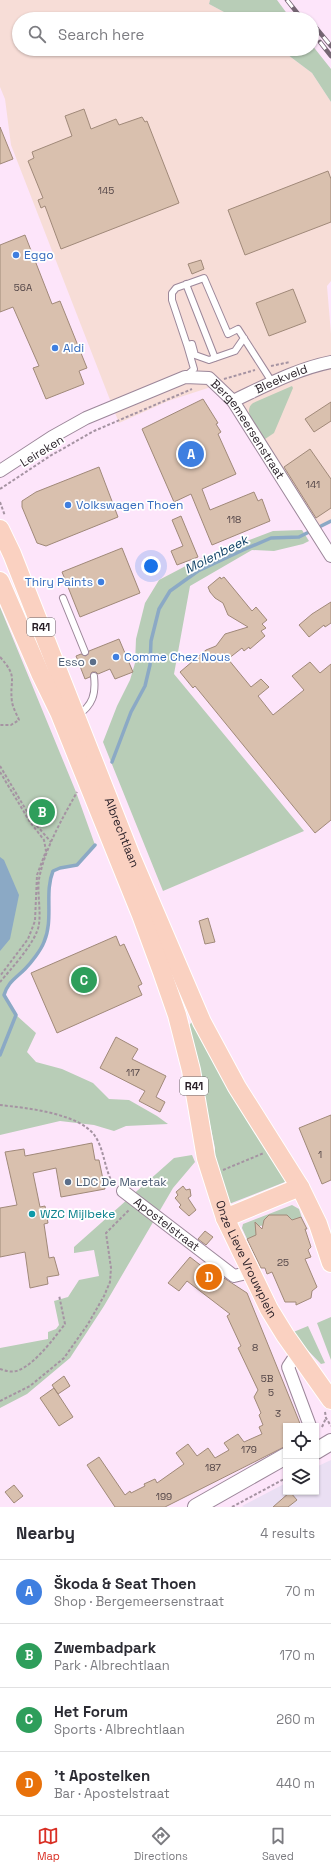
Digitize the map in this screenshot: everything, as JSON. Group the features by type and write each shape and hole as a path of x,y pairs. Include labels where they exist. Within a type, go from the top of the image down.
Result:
{"main road":[{"name":"Albrechtlaan","path":"3,524 12,554 156,918 202,1022 237,1087 300,1187"},
{"name":"Albrechtlaan","path":"0,581 40,673 60,712 149,936 177,1015 192,1070 206,1158"},
{"name":"Onze Lieve Vrouwplein","path":"206,1158 225,1218 269,1309 331,1400"},
{"path":"225,1218 300,1187"},
{"name":"R41","path":"300,1187 327,1237 331,1263"},
{"path":"319,1437 331,1430"},
{"path":"319,1449 331,1442"},
{"path":"196,1507 283,1458"},
{"path":"217,1507 283,1471"}],"street":[{"name":"Bleekveld","path":"233,400 272,382 312,367 331,362"},
{"name":"Bergemeersenstraat","path":"0,471 52,437 86,418 185,377 209,378 233,400 331,556"},
{"name":"Apostelstraat","path":"123,1191 136,1203 234,1276 251,1272"},
{"path":"299,1355 294,1358 288,1367 309,1423"}],"lane":[{"path":"185,377 194,369 172,296 176,288 204,278 228,334 238,329 272,382"},
{"path":"186,284 215,358"},
{"path":"187,345 192,344 196,355 209,360 236,352 244,338"},
{"path":"63,598 85,652"},
{"path":"76,717 91,704 95,696 94,676"}],"path":[{"name":"Leireken","path":"0,489 50,456 94,431"},
{"path":"0,502 3,524"},
{"path":"0,657 10,668 13,676 12,702 19,720 11,725 0,725"},
{"path":"0,766 32,820 51,842"},
{"path":"0,772 30,822 44,840 46,851 37,875 35,921 28,939 0,976"},
{"path":"0,982 22,956 39,926 39,879 51,842 79,788 80,792"},
{"path":"0,1105 60,1114 85,1128 94,1135 104,1155 110,1179 114,1186 123,1191"},
{"path":"221,1171 268,1151"},
{"path":"0,1401 30,1386 64,1358 88,1324 110,1282 111,1268 106,1233 136,1203"},
{"path":"0,1369 7,1372 18,1371 50,1344 65,1324 59,1295"},
{"path":"232,1507 283,1480"}],"shaded area":[{"path":"0,0 210,0 209,4 224,12 12,12 12,56 289,56 312,73 331,102 331,281 327,286 331,334 331,521 324,525 309,522 217,385 168,401 119,423 11,145 5,99 0,87"},
{"path":"331,1460 331,1507 242,1506 283,1485 283,1495 319,1495 319,1466"}],"green space":[{"path":"210,0 277,0 286,12 224,12 209,4"},
{"path":"319,54 331,69 331,102 312,73 289,56 319,56"},
{"path":"292,386 293,388 274,433 265,439 252,421 249,411 250,407 253,403"},
{"path":"302,530 309,541 303,544 274,551 252,550 190,586 174,674 304,831 163,891 103,742 117,706 130,680 135,663 136,639 145,603 159,580 199,559 273,531"},
{"path":"0,607 76,792 95,845 77,865 60,868 53,871 49,889 47,933 44,942 30,963 10,984 4,995 16,1015 36,1033 27,1052 36,1062 62,1069 93,1083 109,1099 129,1100 168,1124 126,1126 114,1131 94,1125 60,1121 0,1135"},
{"path":"192,1022 212,1059 290,1180 229,1204 215,1174 215,1148 189,1025"},
{"path":"192,1155 195,1162 173,1188 104,1306 70,1358 27,1394 0,1408 0,1348 48,1339 48,1332 56,1329 59,1325 54,1301 68,1297 79,1280 99,1276 94,1250 74,1253 74,1247 174,1158"},
{"path":"292,1205 299,1209 302,1218 290,1223 259,1226 259,1235 247,1239 242,1228 243,1224"},
{"path":"331,1317 331,1360 317,1323"},
{"path":"308,1326 325,1363 321,1364 291,1333"}],"water":[{"path":"0,857 4,860 19,895 10,939 0,951"}],"building":[{"path":"84,109 91,129 116,119 119,125 142,117 145,122 147,121 179,203 61,249 45,206 41,208 38,200 43,198 28,161 34,158 32,152 72,136 65,116"},
{"path":"0,127 13,159 0,164"},
{"path":"328,171 331,179 331,222 245,255 228,210"},
{"name":"Aldi","path":"25,235 52,304 60,301 87,368 79,371 84,384 46,399 33,368 39,366 13,307 0,312 0,245"},
{"path":"201,260 204,269 192,274 188,264"},
{"path":"293,289 306,322 269,336 256,303"},
{"path":"203,399 218,423 216,424 221,432 218,434 236,474 202,489 210,510 254,492 258,501 262,499 270,521 212,545 191,494 174,502 142,429"},
{"path":"331,402 331,421 314,432 305,419"},
{"path":"310,449 331,479 331,508 316,518 284,467"},
{"name":"Volkswagen Thoen","path":"99,467 118,517 46,546 37,543 22,507 22,501 36,492"},
{"path":"181,516 198,557 177,565 171,551 183,546 172,520"},
{"name":"Thiry Paints","path":"122,548 140,593 80,617 62,572"},
{"path":"220,577 221,579 224,577 252,611 256,607 267,620 262,624 266,628 261,631 265,636 250,649 249,647 244,651 242,648 228,659 251,687 261,679 269,687 258,696 273,715 304,690 292,676 310,662 320,673 331,664 331,820 315,833 195,686 193,688 180,672 206,650 216,646 225,634 248,627 228,615 223,603 215,598 210,592 208,587"},
{"path":"331,602 331,623 325,627 324,625 309,637 299,625 312,614"},
{"path":"119,639 133,672 115,679 110,669 98,674 96,672 92,672 90,677 85,679 76,656 81,654 86,656 89,651"},
{"path":"208,918 215,942 205,944 199,921"},
{"path":"116,936 120,946 124,944 142,984 138,986 142,995 57,1033 31,973"},
{"path":"116,1037 138,1049 132,1059 166,1076 156,1097 165,1102 160,1112 139,1101 145,1091 100,1068"},
{"path":"331,1115 331,1180 322,1184 299,1128"},
{"name":"WZC Mijlbeke","path":"92,1143 95,1160 99,1160 105,1189 61,1197 56,1168 33,1173 40,1207 45,1206 48,1223 44,1224 49,1258 54,1257 59,1275 47,1277 48,1284 30,1288 25,1252 0,1257 0,1208 17,1205 5,1152 24,1149 25,1156"},
{"path":"183,1186 186,1190 190,1189 191,1196 188,1198 196,1210 189,1216 179,1207 181,1205 175,1198 178,1195 176,1192"},
{"path":"269,1215 287,1215 292,1220 301,1217 307,1229 305,1229 311,1247 308,1250 311,1257 305,1259 317,1287 312,1291 311,1298 296,1305 296,1302 285,1302 272,1272 267,1274 265,1268 261,1268 247,1239 256,1235 255,1222 262,1229 264,1220"},
{"path":"205,1231 213,1237 206,1245 198,1239"},
{"path":"190,1257 222,1282 224,1278 247,1293 300,1423 283,1423 283,1448 165,1507 115,1507 87,1465 99,1457 125,1495 130,1491 131,1493 145,1486 144,1484 155,1479 157,1483 184,1464 176,1453 188,1444 197,1456 208,1448 215,1458 229,1450 224,1443 238,1434 244,1442 262,1434 259,1427 263,1425 259,1415 261,1413 254,1397 258,1390 238,1348 241,1346 227,1316 230,1314 187,1281 179,1291 168,1283"},
{"path":"64,1376 70,1386 58,1394 52,1385"},
{"path":"54,1388 73,1417 59,1426 40,1398"},
{"path":"14,1485 23,1496 14,1503 5,1492"},
{"path":"287,1495 293,1495 297,1500 288,1507 273,1507"}],"waterway":[{"name":"Molenbeek","path":"112,762 131,712 145,686 150,665 151,641 159,609 170,591 198,571 243,550 271,538 299,537 331,521"},
{"name":"Molenbeek","path":"0,1055 16,1015 4,995 10,984 30,963 44,942 48,924 50,879 53,871 60,868 77,865 95,845"}],"railway":[{"path":"287,0 296,12"},
{"path":"319,31 331,46"},
{"path":"320,42 331,56"}],"place":[{"name":"Eggo","path":"16,255"},
{"name":"Aldi","path":"55,348"},
{"name":"Škoda & Seat Thoen","path":"191,454"},
{"name":"Volkswagen Thoen","path":"68,505"},
{"name":"Thiry Paints","path":"101,582"},
{"name":"Comme Chez Nous","path":"116,657"},
{"name":"Esso","path":"93,662"},
{"name":"Zwembadpark","path":"42,812"},
{"name":"Het Forum","path":"84,980"},
{"name":"LDC De Maretak","path":"68,1182"},
{"name":"WZC Mijlbeke","path":"32,1214"},
{"name":"’t Apostelken","path":"209,1277"}]}
